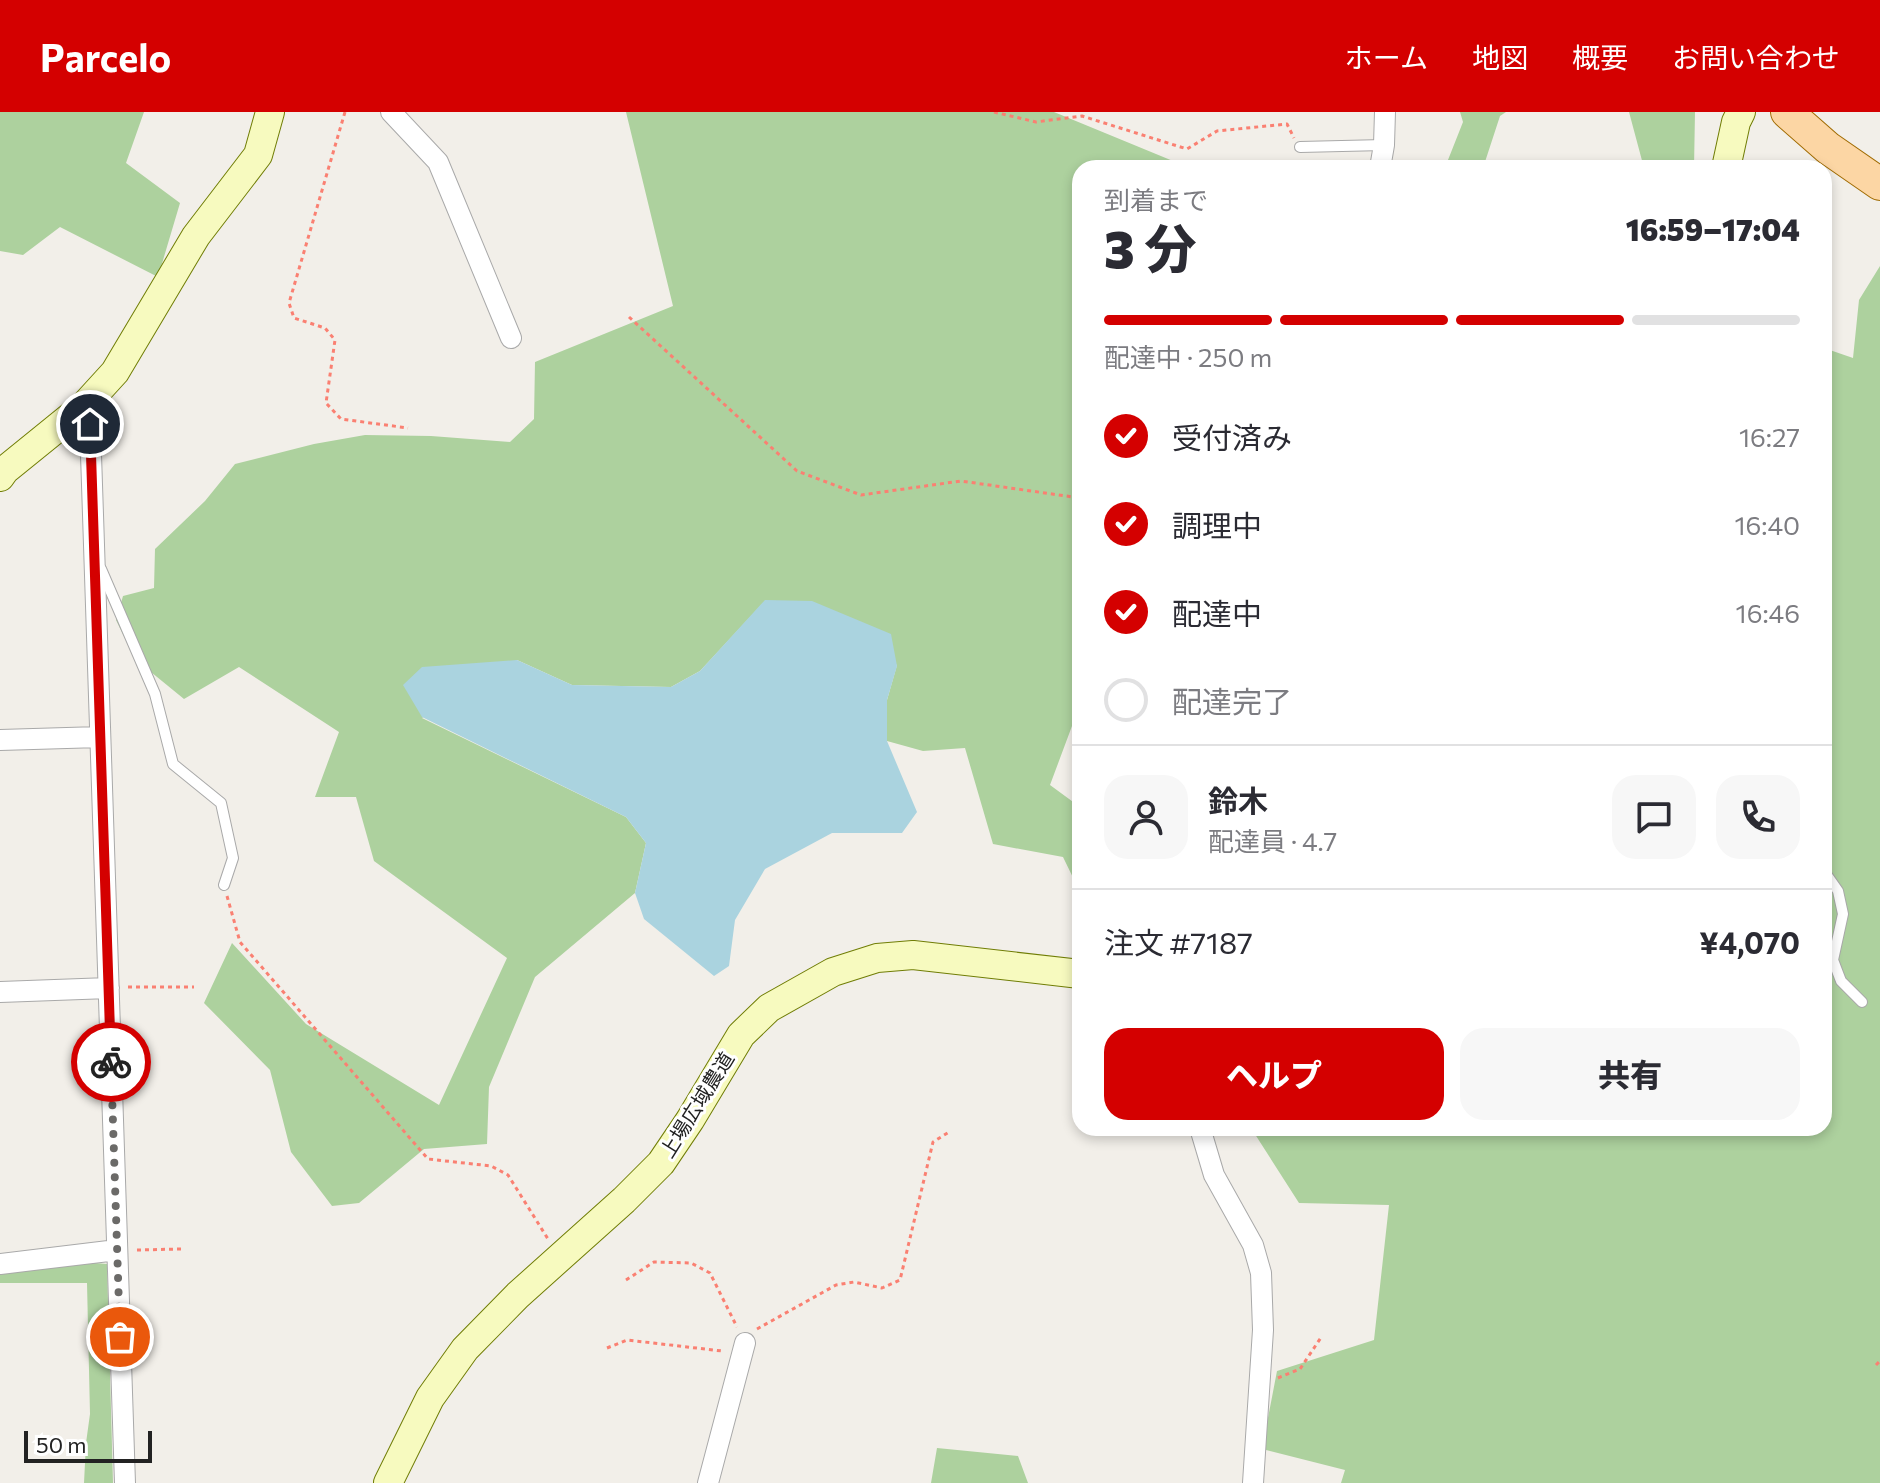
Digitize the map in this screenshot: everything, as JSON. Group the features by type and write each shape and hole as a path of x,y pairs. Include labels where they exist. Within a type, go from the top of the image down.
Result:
{"main road":[{"path":"1787,112 1828,148 1880,184"}],"street":[{"path":"0,477 84,406 115,372 196,236 258,155 270,112"},
{"path":"391,112 438,162 511,338"},
{"path":"1381,160 1385,112"},
{"path":"1728,160 1741,112"},
{"path":"84,406 90,424 125,1483"},
{"path":"0,740 100,737"},
{"name":"上場広域農道","path":"389,1482 430,1398 465,1349 518,1295 661,1163 741,1035 769,1008 833,972 877,958 913,955 1072,973"},
{"path":"0,992 109,988"},
{"path":"1202,1136 1214,1175 1253,1245 1261,1273 1263,1330 1253,1483"},
{"path":"0,1264 117,1250"},
{"path":"708,1483 743,1351"}],"lane":[{"path":"1300,147 1384,145"},
{"path":"94,552 155,694 173,764 221,803 233,858 224,885"},
{"path":"1832,882 1838,891 1843,914 1833,960 1841,981 1862,1002"}],"path":[{"path":"345,112 289,303 294,318 325,328 335,340 326,403 341,419 408,428"},
{"path":"994,112 1036,122 1082,116 1187,149 1217,131 1287,124 1300,147"},
{"path":"629,317 797,471 861,495 961,481 1072,497"},
{"path":"224,885 240,942 428,1159 491,1166 508,1175 560,1258"},
{"path":"109,988 194,987"},
{"path":"743,1351 759,1328 836,1285 854,1282 882,1288 900,1280 933,1142 949,1132"},
{"path":"117,1250 181,1249"},
{"path":"626,1280 654,1262 691,1263 710,1273 743,1351"},
{"path":"1259,1385 1300,1369 1322,1336"},
{"path":"607,1348 627,1340 724,1352 743,1351"}],"green space":[{"path":"0,112 144,112 126,163 180,203 158,277 60,227 23,255 0,251"},
{"path":"626,112 1054,112 1171,160 1072,160 1072,726 1050,785 1072,801 1072,876 1063,857 993,844 965,748 923,751 887,741 887,700 897,665 765,601 700,671 671,687 572,685 517,660 422,718 626,817 646,843 635,893 535,977 489,1087 487,1144 424,1149 359,1203 332,1206 291,1152 270,1070 204,1003 232,943 306,1024 439,1105 507,958 374,861 356,797 315,797 339,732 239,667 184,699 135,659 116,620 123,596 154,588 155,549 205,501 235,464 365,435 510,442 534,419 535,362 673,306"},
{"path":"1460,112 1506,112 1500,116 1486,160 1448,160 1463,122"},
{"path":"1629,112 1695,112 1694,160 1642,160"},
{"path":"1880,266 1880,1483 1341,1483 1345,1470 1262,1449 1277,1371 1374,1340 1389,1205 1299,1203 1256,1136 1832,1136 1832,351 1853,358 1859,300"},
{"path":"0,1255 107,1264 113,1483 84,1483 90,1414 87,1283 0,1283"},
{"path":"937,1448 1018,1456 1028,1483 931,1483"}],"water":[{"path":"765,600 812,601 891,634 897,666 887,700 887,741 917,812 902,833 832,833 765,869 735,920 729,966 714,976 644,919 635,893 646,843 626,817 422,717 403,685 422,667 517,660 572,685 671,687 700,671"}],"way so far":[{"path":"111,1062 120,1337"}],"route":[{"path":"90,424 111,1062"}]}
